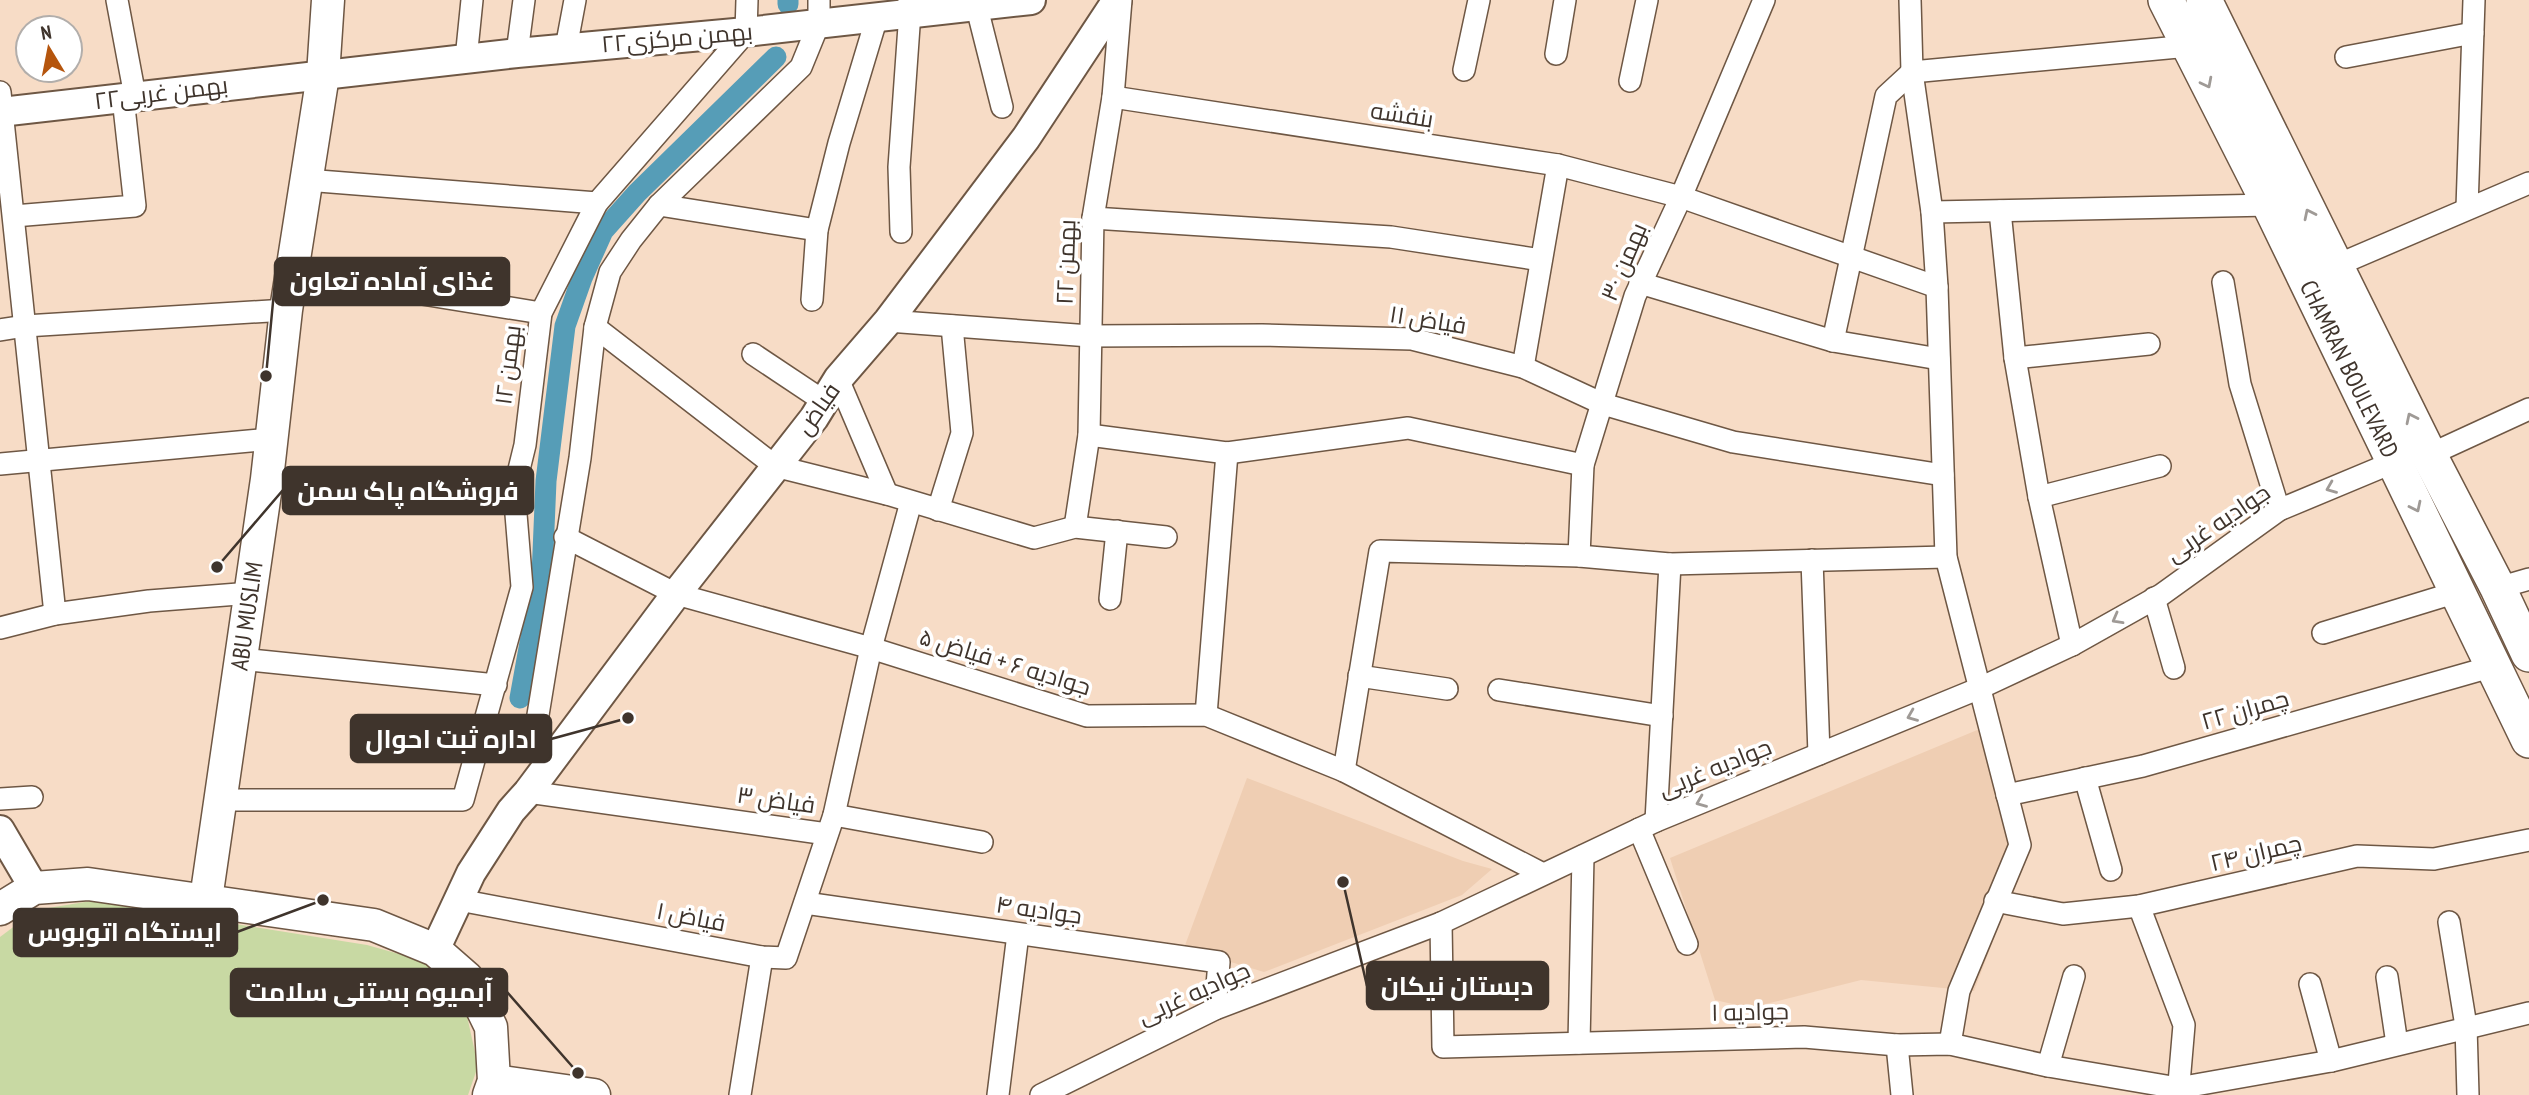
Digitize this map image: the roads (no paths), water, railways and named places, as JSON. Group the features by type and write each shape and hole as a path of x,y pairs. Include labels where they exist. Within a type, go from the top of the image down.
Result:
{"main road":[{"name":"ABU MUSLIM","path":"206,899 267,479 286,310 323,75 327,0"},
{"name":"CHAMRAN BOULEVARD","path":"2166,0 2270,205 2529,740"},
{"name":"CHAMRAN BOULEVARD","path":"2204,0 2429,455 2514,583 2529,654"},
{"path":"0,909 34,888 88,884 374,925 435,950 467,978 491,1027 492,1088 594,1095"}],"street":[{"path":"14,216 135,206 129,97 117,0"},
{"path":"466,59 472,0"},
{"path":"517,53 524,0"},
{"path":"566,48 575,0"},
{"path":"746,32 747,0"},
{"name":"۲۲بهمن مرکزی","path":"323,75 566,48 746,32 819,12 877,16 909,6 976,5 1031,0"},
{"name":"بهمن ۲۲","path":"1075,527 1089,435 1093,218 1113,97 1119,0"},
{"name":"فیاض","path":"435,950 471,873 519,802 1026,138 1119,0"},
{"path":"1464,70 1479,0"},
{"path":"1556,54 1566,0"},
{"path":"1630,81 1647,0"},
{"name":"بهمن ۳۰","path":"1579,556 1583,465 1635,296 1681,197 1763,0"},
{"path":"1910,0 1912,72 1932,212 1937,287 1947,557 2020,845 1959,991 1950,1044"},
{"path":"2467,208 2474,0"},
{"path":"976,5 1002,107"},
{"path":"901,232 899,167 909,6"},
{"path":"537,721 580,458 595,327 610,272 659,205 801,68 819,12"},
{"path":"812,300 817,230 839,143 877,16"},
{"name":"بهمن ۱۲","path":"220,800 463,800 522,587 514,490 525,445 541,313 597,203 746,32"},
{"path":"2346,57 2473,33"},
{"path":"1833,341 1886,96 1912,72 2189,46"},
{"name":"۲۲بهمن غربی","path":"1,105 129,97 323,75"},
{"name":"بنفشه","path":"1113,97 1558,165 1681,197 1937,287"},
{"path":"1,105 55,614"},
{"path":"1523,366 1558,165"},
{"path":"306,180 597,203"},
{"path":"2335,266 2529,183"},
{"path":"659,205 817,230"},
{"path":"1932,212 2270,205"},
{"path":"2000,211 2015,358 2039,497 2072,645"},
{"path":"1093,218 1391,237 1542,260"},
{"path":"292,273 541,313"},
{"path":"2223,282 2240,384 2279,510"},
{"path":"1640,283 1833,341 1939,359"},
{"path":"0,330 25,326 286,310"},
{"name":"فیاض ۱۱","path":"888,321 1090,336 1262,335 1412,339 1523,366 1603,404 1733,442 1943,475"},
{"path":"938,510 962,433 951,326"},
{"path":"595,327 775,466 887,494 1034,538 1075,527 1166,537"},
{"path":"2015,358 2150,344"},
{"path":"753,354 831,391 887,494"},
{"path":"2429,455 2529,409"},
{"path":"1089,435 1227,453 1408,428 1583,465"},
{"path":"0,464 271,439"},
{"path":"1206,715 1227,453"},
{"name":"جوادیه غربی","path":"1041,1095 1215,1009 1441,923 1648,825 1980,688 2072,645 2154,598 2279,510 2394,462"},
{"path":"2039,497 2160,466"},
{"path":"267,479 514,490"},
{"name":"فیاض ۳","path":"519,802 830,824 871,648 911,502"},
{"path":"1110,599 1117,531"},
{"name":"جوادیه ۶ + فیاض ۵","path":"565,537 676,594 871,648 1087,716 1206,715 1344,771 1543,874"},
{"path":"1344,771 1380,551 1579,556 1670,564 1947,557"},
{"path":"1812,560 1819,754"},
{"path":"1670,564 1662,716 1648,825 1687,944"},
{"path":"2323,633 2457,592"},
{"path":"0,628 55,614 149,601 251,593"},
{"path":"2154,598 2174,668"},
{"path":"241,659 496,685"},
{"name":"چمران ۲۲","path":"2007,795 2143,766 2494,666"},
{"path":"1359,676 1447,689"},
{"path":"1499,690 1662,716"},
{"path":"2085,778 2111,870"},
{"path":"0,799 32,797"},
{"path":"830,824 982,842"},
{"name":"فیاض ۱","path":"459,900 762,957 786,958 830,824"},
{"path":"0,830 34,888"},
{"name":"چمران ۲۴","path":"1995,901 2063,914 2139,906 2357,856 2434,859 2529,840"},
{"path":"1579,1043 1583,856"},
{"name":"جوادیه ۴","path":"805,904 1219,962 1215,1009"},
{"path":"2139,906 2185,1025 2178,1092"},
{"path":"2449,922 2466,1026 2468,1095"},
{"name":"جوادیه ۱","path":"1441,923 1443,1047 1804,1037 1897,1045 1950,1044 2178,1092 2332,1061 2466,1026 2529,1013"},
{"path":"998,1095 1018,934"},
{"path":"740,1095 762,957"},
{"path":"2048,1066 2074,976"},
{"path":"2387,977 2397,1044"},
{"path":"2310,984 2332,1061"},
{"path":"1897,1045 1902,1095"}],"waterway":[{"path":"520,698 542,576 546,481 565,326 582,278 603,231 637,193 776,57"}],"place":[{"name":"غذای آماده تعاون","path":"266,376"},
{"name":"فروشگاه پاک سمن","path":"217,567"},
{"name":"اداره ثبت احوال","path":"628,718"},
{"name":"دبستان نیکان","path":"1343,882"},
{"name":"ایستگاه اتوبوس","path":"323,900"},
{"name":"آبمیوه بستنی سلامت","path":"578,1073"}]}
